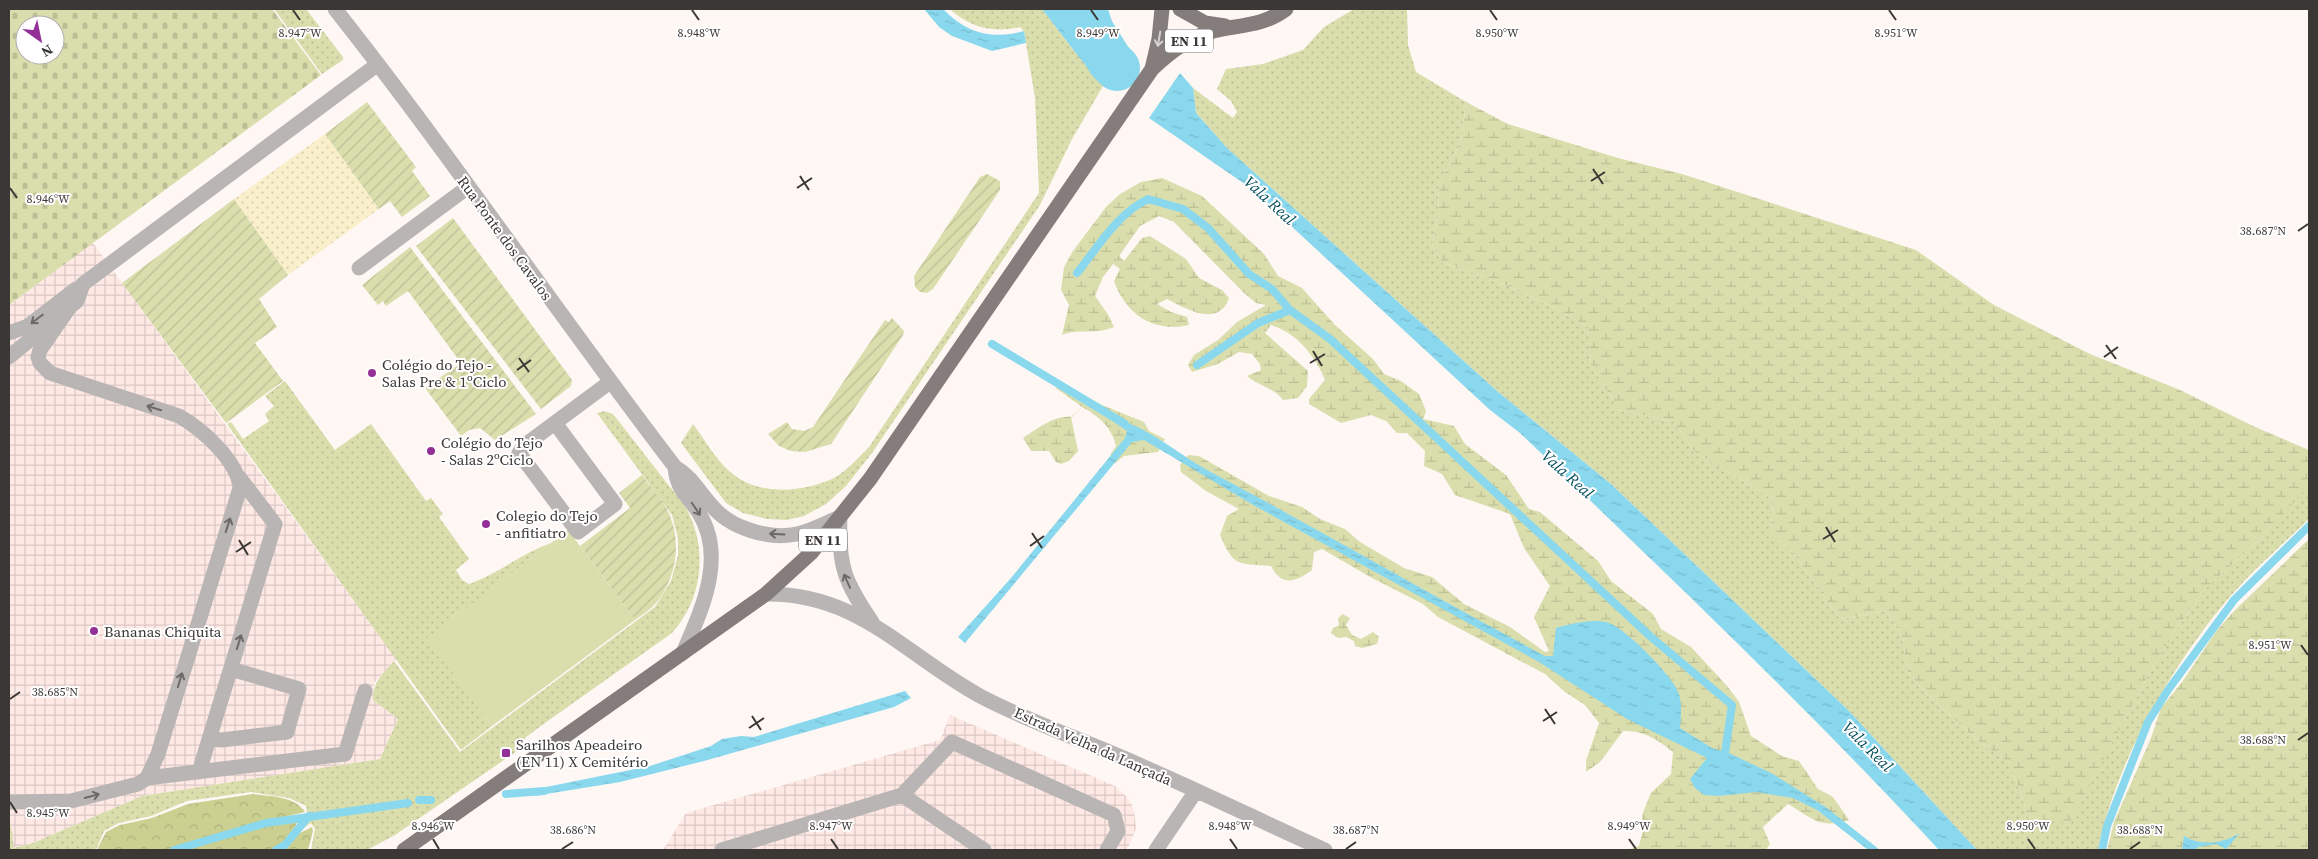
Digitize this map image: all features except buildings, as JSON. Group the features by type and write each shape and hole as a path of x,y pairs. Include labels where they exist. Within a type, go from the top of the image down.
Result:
{"main road":[{"name":"EN 11","path":"1152,69 1159,39 1162,9"},
{"name":"EN 11","path":"1180,9 1205,23 1233,28"},
{"name":"EN 11","path":"404,850 766,594 812,553 933,389 1152,69 1171,51 1193,39 1260,23 1286,9"}],"street":[{"name":"Rua Ponte dos Cavalos","path":"335,9 378,64 610,382 675,467"},
{"path":"199,772 275,524 210,438 190,422 179,416 68,381 50,373 9,334 28,326 66,304 77,301 83,284 378,64"},
{"path":"359,268 468,187"},
{"path":"9,357 66,304"},
{"path":"40,363 38,357 40,350 66,304"},
{"path":"555,423 615,504 578,532 519,453 521,448 610,382"},
{"path":"675,467 688,474 712,507 724,517 746,528 766,533 795,534 840,517"},
{"path":"675,467 676,482 705,525 710,551 707,591 701,611 682,653"},
{"path":"148,778 158,754 239,494 239,477"},
{"name":"Estrada Velha da Lançada","path":"840,517 840,553 844,576 872,622"},
{"name":"Estrada Velha da Lançada","path":"766,594 813,598 872,622 942,673 981,696 1324,850"},
{"path":"209,739 222,740 287,732 300,689 231,669"},
{"path":"9,802 71,801 138,784 148,778 345,754 365,691"},
{"path":"722,850 902,795 952,742 1114,814 1118,830 1107,850"},
{"path":"1156,850 1196,791"},
{"path":"902,795 984,850"}],"shaded area":[{"path":"93,243 396,659 374,683 373,700 398,719 380,759 142,796 33,843 13,848 9,812 9,305"},
{"path":"950,715 1115,786 1129,799 1134,810 1136,828 1129,846 1126,850 663,850 686,813 940,740"}],"green space":[{"path":"9,9 272,9 321,75 9,305"},
{"path":"274,9 306,9 343,57 343,60 322,74"},
{"path":"950,9 1042,9 1082,61 1106,81 1072,139 1040,205 872,453 846,486 826,504 804,516 787,520 767,519 743,513 726,503 681,443 693,424 717,458 728,470 745,482 770,489 797,489 822,483 839,475 853,464 869,447 1039,193 1035,98 1024,31 1020,27 992,29 974,25"},
{"path":"1354,9 1407,9 1408,45 1416,72 1466,102 1461,142 1439,183 1438,216 1432,246 1443,263 1518,290 1588,327 1591,365 1619,410 1674,422 1695,452 1773,499 1771,532 1794,554 1840,619 1886,611 1903,638 1907,671 1928,695 1977,740 2008,762 2022,796 2027,817 2069,823 2151,670 2178,627 2206,588 2258,541 2309,485 2309,519 2257,568 2228,599 2186,654 2166,685 2148,717 2117,784 2098,850 1977,850 1849,711 1611,484 1497,391 1227,148 1196,113 1193,88 1233,118 1237,112 1231,101 1217,89 1226,69 1263,64 1303,50 1324,27"},
{"path":"367,102 416,167 412,171 430,196 402,217 390,201 379,209 325,134"},
{"path":"1466,102 1508,124 1618,158 1682,174 1916,250 1994,305 2090,354 2180,390 2255,427 2309,450 2309,486 2258,541 2206,588 2178,627 2151,670 2069,824 2027,817 2022,796 2008,762 1977,740 1928,695 1907,671 1903,638 1886,611 1840,619 1794,554 1771,532 1773,499 1695,452 1674,422 1619,410 1591,365 1588,327 1518,291 1443,263 1432,246 1438,216 1439,183 1461,142"},
{"path":"987,174 1000,181 1000,190 933,289 927,293 920,292 915,287 914,276 980,177"},
{"path":"1162,178 1202,196 1264,254 1278,276 1302,288 1335,325 1373,359 1384,374 1401,381 1419,394 1426,411 1423,419 1454,426 1465,444 1506,475 1529,509 1540,512 1598,561 1611,581 1653,614 1661,629 1691,647 1728,687 1739,702 1751,736 1782,756 1799,761 1818,789 1833,797 1849,820 1839,823 1823,823 1788,804 1763,827 1770,844 1766,850 1627,850 1639,846 1643,830 1642,815 1651,793 1671,774 1673,752 1667,747 1643,734 1623,731 1600,762 1586,772 1586,761 1599,723 1585,705 1565,692 1545,674 1438,617 1423,604 1372,578 1322,549 1314,552 1312,570 1295,580 1284,580 1275,573 1271,566 1244,564 1234,559 1220,535 1227,516 1239,509 1206,491 1181,472 1180,465 1188,455 1199,456 1269,496 1302,507 1320,519 1345,529 1360,542 1404,568 1432,577 1464,604 1510,627 1545,652 1549,651 1534,617 1550,586 1524,548 1510,514 1455,495 1442,474 1424,466 1425,451 1407,433 1397,433 1386,421 1371,415 1341,423 1309,404 1309,399 1325,380 1316,362 1297,340 1271,325 1265,333 1308,371 1307,386 1298,398 1283,400 1276,393 1247,376 1261,370 1260,364 1252,354 1239,352 1218,364 1192,372 1188,365 1194,355 1218,340 1237,322 1266,305 1256,303 1244,293 1174,222 1159,216 1140,226 1119,256 1124,261 1142,238 1150,236 1186,259 1199,278 1222,290 1229,298 1224,307 1218,312 1201,314 1167,299 1157,304 1171,312 1187,317 1189,325 1176,327 1153,324 1134,312 1119,293 1114,281 1120,269 1113,264 1103,277 1095,296 1114,327 1101,331 1075,332 1062,335 1069,305 1061,290 1064,267 1073,251 1106,207 1120,194 1141,182"},
{"path":"234,199 288,275 259,299 277,327 255,343 283,381 226,423 122,283"},
{"path":"453,218 572,380 571,386 541,409 416,246"},
{"path":"410,247 536,414 495,440 480,428 469,430 461,436 425,388 461,363 408,291 386,306 383,301 378,305 362,285"},
{"path":"892,318 904,331 903,335 831,444 805,452 791,451 779,446 768,434 787,422 792,429 804,431 813,427 885,320 889,322"},
{"path":"285,381 335,450 371,424 426,501 431,498 443,514 439,517 469,559 456,570 462,580 469,584 480,580 551,543 428,638 492,726 461,750 227,424 231,422 243,439 269,421 265,414 274,406 265,396"},
{"path":"1065,385 1102,405 1144,422 1149,431 1165,439 1158,452 1124,456 1115,463 1110,455 1116,446 1108,428 1094,414 1056,388"},
{"path":"604,411 613,414 686,508 698,540 700,557 696,590 682,620 672,633 526,737 517,751 395,835 367,850 311,850 315,829 311,823 299,831 300,821 290,818 307,813 306,806 289,798 251,792 187,801 151,816 119,823 104,831 97,848 91,850 9,850 9,812 14,848 33,843 142,796 380,759 398,719 373,700 373,694 376,683 394,661 460,752 655,607 671,581 678,555 678,538 672,515 597,413"},
{"path":"1071,417 1078,451 1069,461 1061,464 1056,462 1049,451 1031,451 1023,438 1052,420"},
{"path":"642,475 668,511 674,527 676,550 672,573 663,594 651,608 635,620 580,546 630,508 619,493"},
{"path":"568,530 635,620 492,726 427,638"},
{"path":"2309,539 2309,850 2107,850 2114,822 2151,738 2161,708 2182,682 2217,630 2235,610"},
{"path":"1342,614 1350,618 1346,625 1352,635 1361,639 1373,632 1379,637 1377,644 1362,648 1355,646 1354,641 1346,637 1338,638 1331,633 1333,628 1339,625 1338,619"},
{"path":"253,794 289,800 301,807 305,812 284,817 284,823 297,823 293,831 296,835 312,827 313,831 308,850 97,850 106,832 120,825 152,818 188,804"}],"sand":[{"path":"325,134 379,209 288,275 234,199"}],"water":[{"path":"924,9 943,9 961,24 980,32 1001,35 1024,31 1026,43 992,51 952,36 939,27"},
{"path":"1042,9 1108,9 1116,34 1127,51 1106,81 1082,61"},
{"path":"1180,73 1193,88 1196,113 1227,148 1497,391 1611,484 1849,711 1977,850 1939,850 1785,690 1520,433 1490,410 1249,187 1149,118"},
{"path":"1109,418 1136,426 1209,471 1545,656 1553,656 1556,628 1596,621 1609,623 1617,627 1649,654 1675,686 1681,702 1680,728 1712,748 1731,754 1773,774 1827,808 1880,850 1868,850 1817,810 1793,798 1756,792 1719,796 1704,795 1695,788 1690,779 1707,758 1627,719 1539,662 1255,506 1144,440 1132,442 965,643 958,637 1011,578 1125,438 1127,431"},
{"path":"905,691 911,698 894,707 704,761 620,782 534,796 536,789 650,766 711,746 722,739 741,736 754,737"},
{"path":"2240,833 2226,849 2216,844 2198,847 2195,850 2182,849 2184,836 2205,843 2227,839"}],"waterway":[{"name":"Vala Real","path":"1077,9 1110,61 1117,68"},
{"path":"1077,273 1117,222 1137,205 1148,199 1183,209 1208,228 1249,274 1272,289 1290,310"},
{"path":"1197,365 1258,323 1290,310 1330,339 1651,637 1732,705 1724,760"},
{"path":"992,344 1125,424"},
{"path":"2102,850 2107,826 2148,722 2168,690 2234,600 2309,526"},
{"path":"506,794 544,791"},
{"path":"419,800 431,800"},
{"path":"174,850 266,823 408,803"},
{"path":"276,850 285,845 309,816"}],"place":[{"name":"Colégio do Tejo - Salas Pre & 1ºCiclo","path":"372,373"},
{"name":"Colégio do Tejo - Salas 2ºCiclo","path":"431,451"},
{"name":"Colegio do Tejo - anfitiatro","path":"486,524"},
{"name":"Bananas Chiquita","path":"94,631"},
{"name":"Sarilhos Apeadeiro (EN 11) X Cemitério","path":"506,753"}]}
